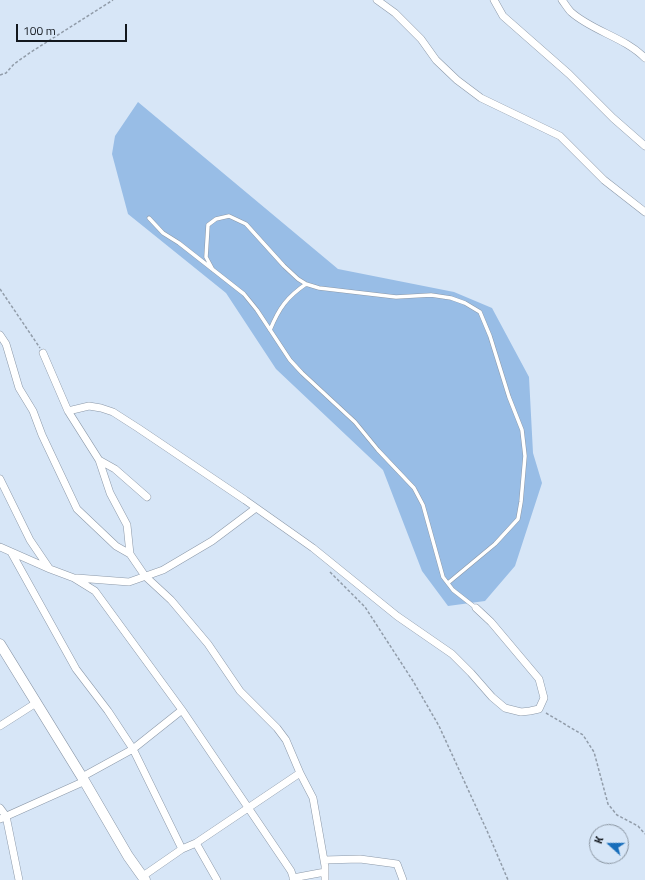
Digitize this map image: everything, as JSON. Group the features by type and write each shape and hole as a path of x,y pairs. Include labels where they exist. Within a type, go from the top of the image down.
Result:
{"street":[{"path":"377,0 395,13 422,39 436,60 457,80 481,98 560,136 604,180 645,212"},
{"path":"494,0 503,16 569,74 613,118 645,146"},
{"path":"562,0 572,12 593,27 639,51 645,58"},
{"path":"0,335 6,344 19,388 34,411 42,435 77,509 116,546 130,554 145,576 170,600 208,644 240,691 286,740 300,774 313,798 324,860 325,880"},
{"path":"43,353 68,411 99,460 110,493 128,525 130,554"},
{"path":"68,411 89,406 113,412 313,548 397,616 452,654 471,673 492,698 505,708 520,712 539,709 544,698 538,679 491,622 476,608"},
{"path":"99,460 115,469 147,497"},
{"path":"0,479 30,540 50,569"},
{"path":"74,578 129,582 164,570 212,541 256,508"},
{"path":"0,547 74,578 95,592 182,710 291,870 294,879 325,872"},
{"path":"10,552 76,669 108,711 133,750 182,849"},
{"path":"1,648 84,779 128,856 144,878 182,849 196,842 300,774"},
{"path":"0,726 36,703"},
{"path":"3,818 84,779 133,750 182,710"},
{"path":"0,808 19,880"},
{"path":"196,842 217,880"},
{"path":"324,860 360,859 397,864 404,880"}],"lane":[{"path":"213,270 206,256 208,225 216,219 229,216 246,224 284,266 306,284 319,288 396,297 432,295 451,298 465,303 480,312 490,336 509,398 522,430 525,456 522,502 518,518 495,544 448,583"},
{"path":"149,218 163,233 179,243 244,294 257,310 290,360 355,422 378,450 414,488 423,505 443,577 453,590 476,608"},
{"path":"270,330 283,303 293,293 306,284"}],"path":[{"path":"0,75 6,73 14,64 31,52 114,0"},
{"path":"0,289 43,353"},
{"path":"330,572 365,607 413,681 442,733 508,880"},
{"path":"539,709 583,735 594,752 608,804 617,815 638,826 645,834"}],"shaded area":[{"path":"138,102 338,269 454,292 492,308 529,377 533,453 542,483 515,566 485,601 448,606 422,571 383,470 276,369 226,293 128,214 112,154 115,136"}]}
